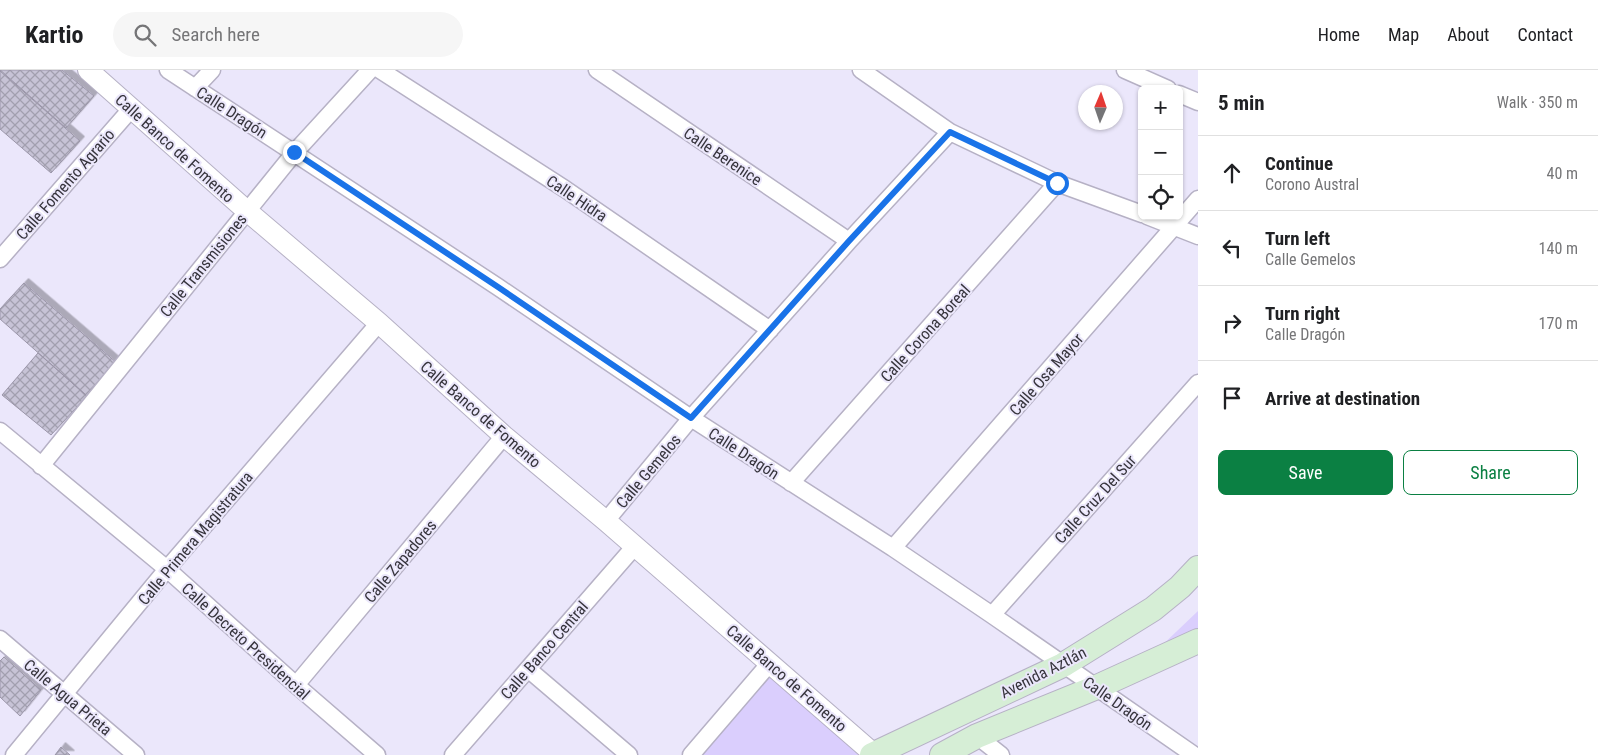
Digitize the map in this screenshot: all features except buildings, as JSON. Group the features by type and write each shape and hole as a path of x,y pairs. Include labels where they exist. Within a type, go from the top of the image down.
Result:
{"main road":[{"name":"Avenida Aztlán","path":"873,755 1063,665 1153,609 1180,587 1198,568"},
{"name":"Avenida Aztlán","path":"942,755 977,736 1097,688 1198,641"}],"street":[{"name":"Calle Banco de Fomento","path":"88,70 247,211 379,323 504,436 635,546 873,755"},
{"name":"Calle Dragón","path":"168,70 498,287 691,418 992,614 1194,755"},
{"path":"195,88 212,70"},
{"name":"Calle Transmisiones","path":"41,466 294,152 370,70"},
{"name":"Calle Hidra","path":"380,70 565,189 770,330"},
{"name":"Calle Berenice","path":"597,70 849,241"},
{"path":"861,70 950,132 1057,183 1138,213"},
{"path":"1125,70 1148,74 1163,85"},
{"path":"1183,96 1198,102"},
{"name":"Calle Fomento Agrario","path":"0,259 131,109"},
{"name":"Calle Gemelos","path":"606,521 691,418 849,241 950,132"},
{"name":"Calle Corona Boreal","path":"791,483 1057,183"},
{"name":"Calle Osa Mayor","path":"893,548 1198,199"},
{"path":"1158,220 1198,236"},
{"name":"Calle Primera Magistratura","path":"14,755 167,570 379,323"},
{"name":"Calle Cruz Del Sur","path":"992,614 1198,383"},
{"name":"Calle Decreto Presidencial","path":"0,431 167,570 377,755"},
{"name":"Calle Zapadores","path":"296,685 504,436"},
{"name":"Calle Banco Central","path":"453,755 635,546"},
{"name":"Calle Agua Prieta","path":"0,640 136,755"},
{"path":"691,755 770,663"},
{"path":"528,669 629,755"},
{"path":"977,736 1001,755"}],"shaded area":[{"path":"1198,611 1198,630 1155,652"},
{"path":"770,663 872,755 691,755"}],"route":[{"path":"294,152 691,418 849,241 950,132 1057,183"}]}
